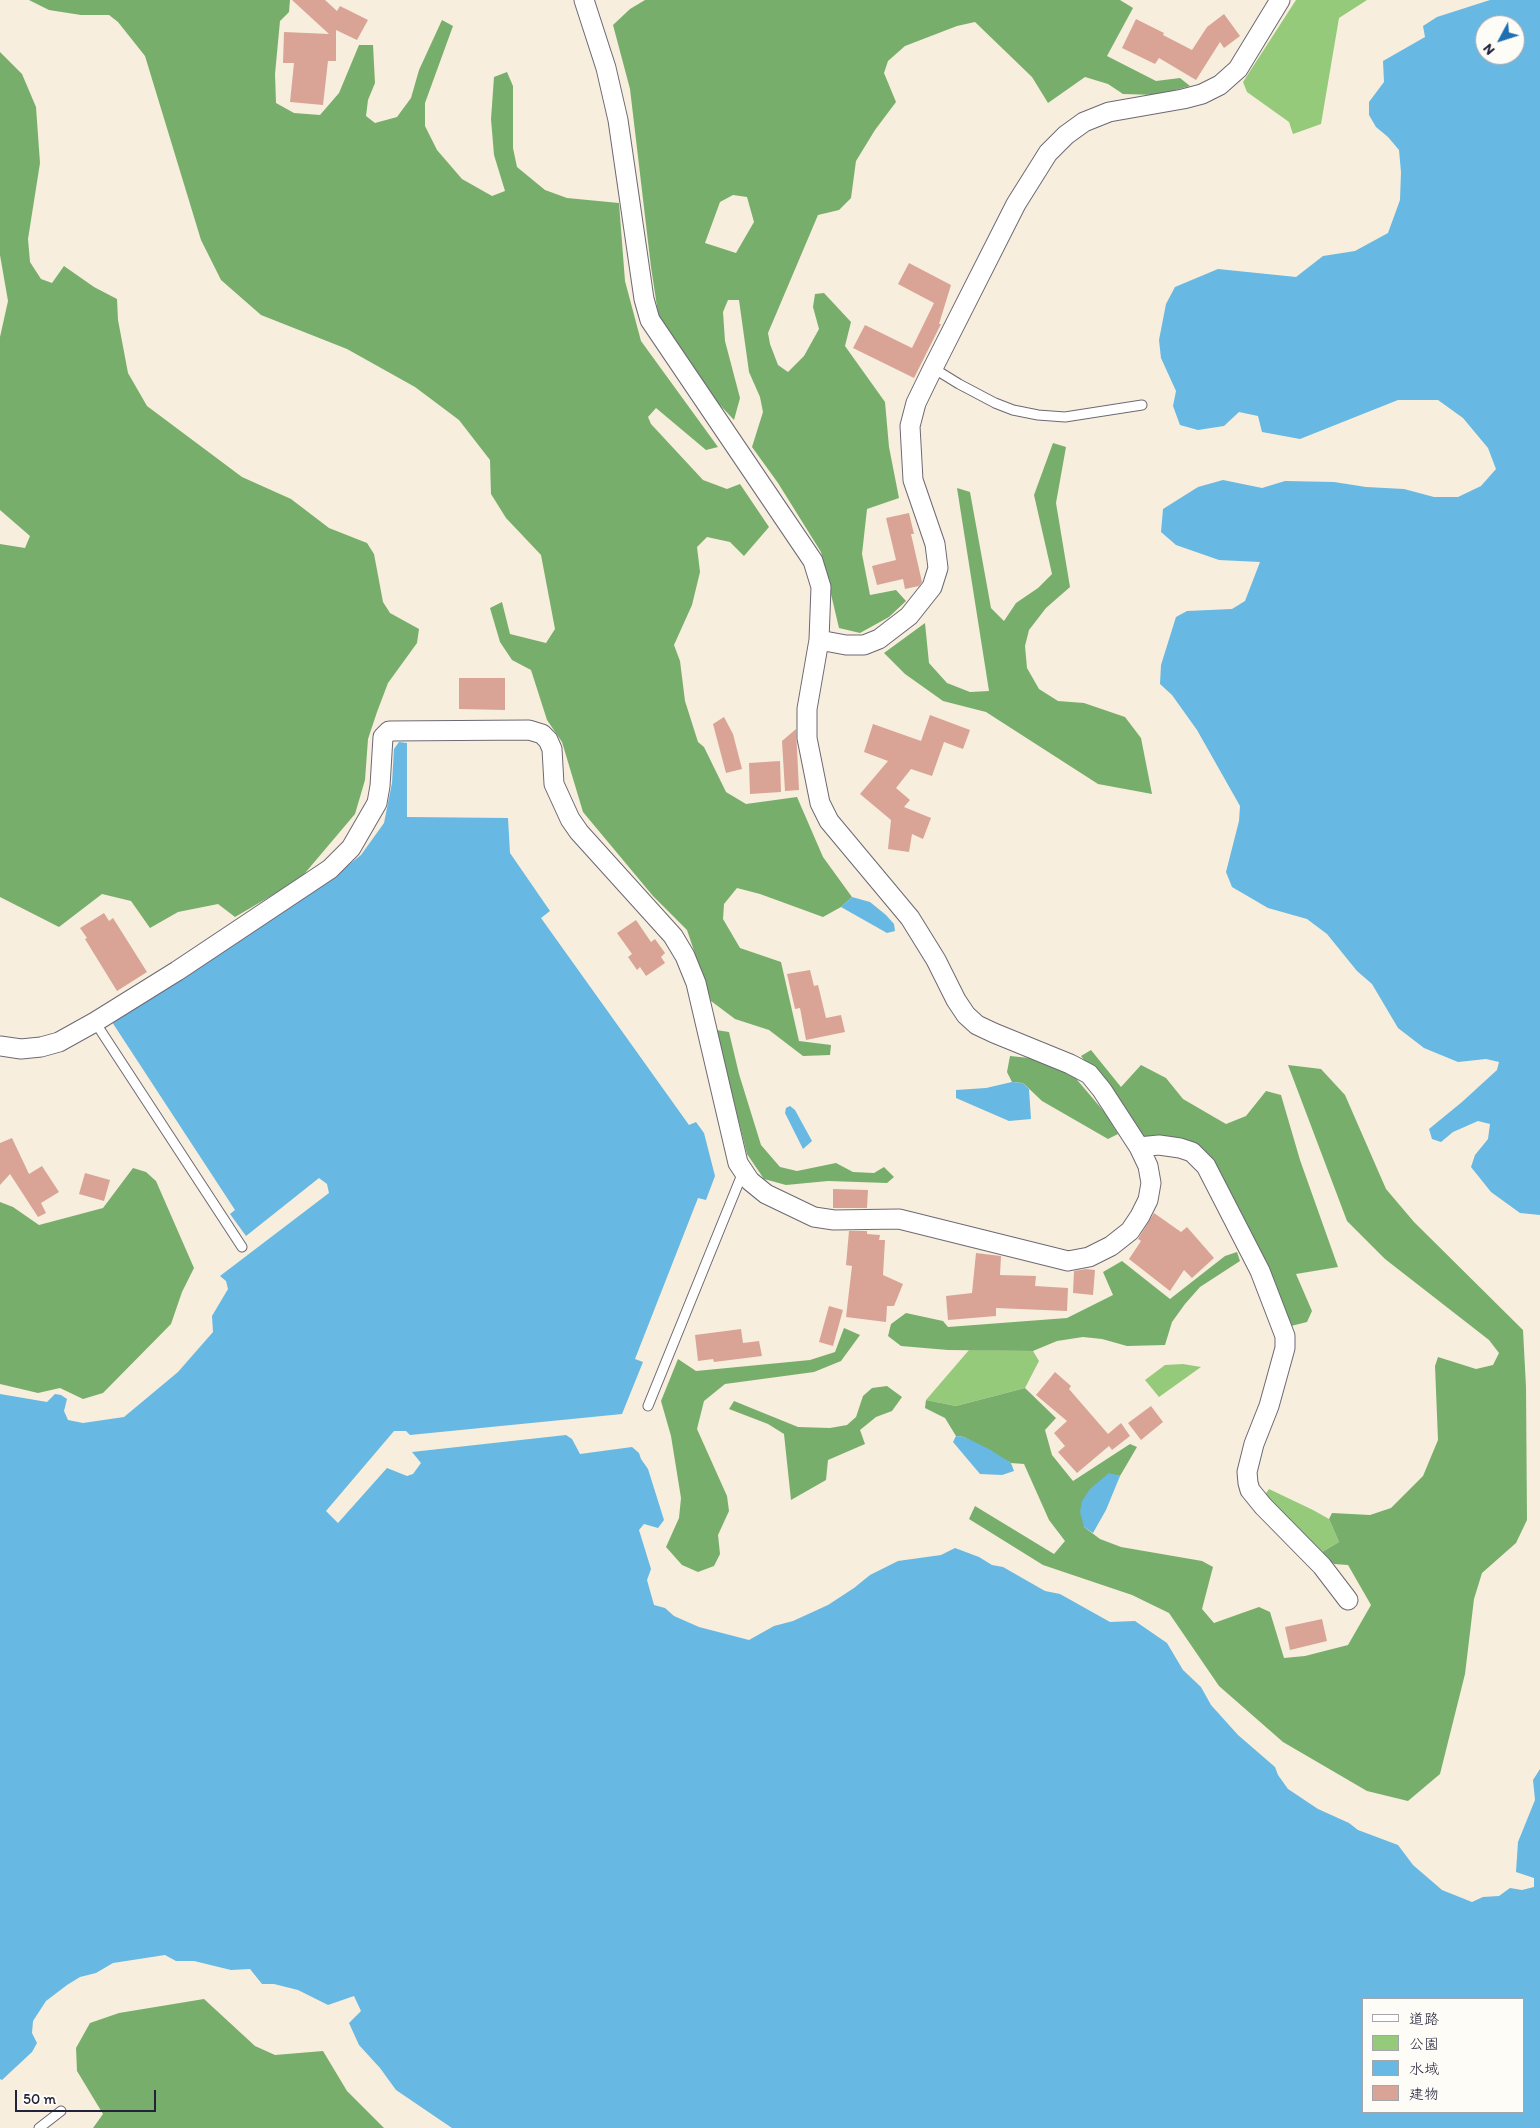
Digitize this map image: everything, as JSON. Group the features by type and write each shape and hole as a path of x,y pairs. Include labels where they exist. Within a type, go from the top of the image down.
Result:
{"street":[{"path":"0,1046 21,1049 41,1047 59,1042 178,971 330,869 351,848 377,803 383,737 389,731 529,730 542,734 548,740 552,749 554,784 578,832 673,936 685,956 696,983 738,1163 743,1172 766,1194 814,1217 834,1220 899,1219 1068,1261 1089,1257 1111,1246 1130,1231 1140,1216 1148,1200 1151,1183 1148,1166 1139,1147 1102,1090 1089,1074 1070,1064 994,1033 976,1024 966,1015 956,1000 936,960 910,918 829,821 820,803 807,738 807,710 819,640 821,586 813,561 650,320 644,299 618,120 606,68 584,0"},
{"path":"819,640 846,645 864,645 879,639 910,616 932,587 938,568 935,544 913,480 910,426 916,403 1016,204 1048,153 1066,135 1084,122 1109,112 1183,99 1202,94 1220,85 1238,69 1280,0"},
{"path":"1139,1147 1180,1148 1192,1152 1206,1166 1264,1279 1286,1336 1285,1348 1269,1406 1254,1444 1248,1472 1248,1483 1250,1490 1263,1506 1322,1566 1348,1600"}],"lane":[{"path":"933,368 995,403 1013,410 1038,415 1065,417 1142,406"},
{"path":"95,1022 242,1247"},
{"path":"648,1406 743,1172"},
{"path":"39,2128 61,2111"}],"green space":[{"path":"29,0 290,0 289,12 280,21 275,74 276,103 294,113 320,115 339,93 359,45 373,45 375,83 368,100 366,116 375,123 397,117 411,98 419,70 442,20 453,26 425,103 425,126 437,150 462,179 492,196 505,191 494,155 491,119 494,77 507,72 513,86 513,148 517,167 545,190 567,198 619,203 625,281 641,341 718,447 706,450 656,408 648,417 651,424 703,480 727,489 740,484 769,527 744,556 730,542 707,537 697,547 700,572 692,605 674,645 680,661 685,701 698,742 704,747 726,792 746,804 797,797 823,857 852,897 841,907 823,917 760,894 737,888 724,904 723,919 740,948 781,962 799,1041 831,1045 830,1055 803,1056 769,1030 735,1019 711,1001 687,930 653,896 583,812 562,742 547,720 531,670 512,660 500,642 490,608 502,602 510,634 546,643 555,629 541,555 506,518 491,494 490,460 459,420 415,387 347,349 261,315 221,280 201,240 145,56 118,22 109,15 81,15 49,10"},
{"path":"645,0 1120,0 1133,8 1107,56 1156,81 1180,78 1190,86 1157,95 1123,94 1108,84 1085,77 1048,103 1032,77 975,22 957,26 905,46 888,61 884,73 896,102 875,130 856,161 851,198 839,210 818,215 768,333 778,365 788,372 804,356 819,329 813,307 815,294 824,293 851,322 845,346 885,402 889,447 899,498 867,509 862,554 870,595 896,590 906,601 889,617 860,633 839,628 821,552 778,483 752,447 763,412 760,397 749,372 739,300 728,300 723,312 725,341 740,398 734,420 719,404 659,320 630,89 613,25 630,9","holes":["733,195 747,197 754,222 736,253 705,243 720,202"]},
{"path":"1296,0 1367,0 1339,18 1321,124 1293,134 1289,122 1247,92 1243,82"},
{"path":"0,52 22,74 36,107 40,163 28,239 30,262 41,279 52,283 64,266 94,287 117,299 118,320 128,373 147,406 242,477 291,499 329,528 367,543 374,554 383,602 390,613 419,629 417,643 388,683 377,712 368,739 365,780 355,814 300,879 235,917 218,904 178,912 150,928 131,901 102,894 59,927 0,897 0,544 25,548 30,536 0,510 0,337 8,301 0,255"},
{"path":"1053,443 1066,447 1056,503 1070,587 1046,608 1029,630 1025,646 1027,668 1039,689 1058,701 1084,703 1125,717 1141,738 1152,794 1098,784 986,712 943,701 905,674 884,653 925,623 929,663 947,683 970,692 989,691 957,488 970,492 991,608 1004,621 1016,603 1038,588 1052,574 1034,495"},
{"path":"716,1030 729,1032 739,1074 761,1145 780,1167 797,1171 836,1163 853,1172 874,1173 884,1167 894,1177 887,1183 828,1181 786,1185 764,1179 747,1154"},
{"path":"1091,1050 1121,1087 1141,1065 1166,1078 1183,1099 1226,1124 1246,1116 1266,1091 1281,1095 1300,1160 1338,1267 1296,1274 1312,1311 1307,1322 1291,1326 1219,1170 1208,1155 1171,1138 1142,1136 1081,1056"},
{"path":"1010,1056 1039,1059 1073,1075 1106,1114 1118,1134 1108,1139 1042,1101 1023,1083 1012,1082 1007,1072"},
{"path":"1288,1065 1321,1069 1345,1095 1386,1189 1414,1222 1523,1330 1526,1387 1527,1520 1516,1543 1482,1573 1474,1599 1465,1674 1440,1774 1408,1801 1367,1791 1283,1742 1219,1686 1169,1613 1132,1595 1043,1565 969,1519 975,1506 1054,1554 1065,1541 1049,1520 1024,1464 1011,1463 964,1437 956,1436 945,1418 925,1408 926,1400 956,1406 1025,1388 1056,1418 1045,1430 1052,1455 1073,1481 1130,1444 1137,1447 1120,1476 1109,1474 1084,1527 1100,1539 1121,1547 1202,1561 1213,1567 1202,1609 1214,1623 1259,1607 1270,1612 1284,1658 1305,1656 1348,1645 1371,1605 1348,1565 1334,1564 1322,1552 1339,1542 1329,1519 1332,1513 1370,1515 1391,1508 1423,1476 1438,1440 1435,1366 1438,1357 1476,1369 1493,1365 1499,1353 1489,1340 1385,1259 1347,1221"},
{"path":"133,1168 146,1172 156,1181 194,1268 182,1292 171,1324 103,1393 83,1399 60,1388 38,1393 0,1384 0,1202 13,1207 39,1225 103,1208"},
{"path":"1237,1252 1240,1261 1200,1287 1185,1304 1172,1322 1165,1345 1127,1346 1102,1339 1083,1337 1057,1341 1033,1351 948,1350 901,1346 888,1336 891,1324 906,1313 943,1321 948,1327 1067,1318 1113,1295 1103,1272 1122,1261 1170,1299 1225,1256"},
{"path":"844,1328 860,1335 841,1361 814,1372 725,1384 704,1401 697,1429 727,1496 729,1511 718,1535 720,1554 714,1566 698,1572 682,1565 666,1547 679,1518 681,1498 671,1436 661,1401 678,1359 696,1371 810,1360 835,1352"},
{"path":"969,1350 1033,1351 1039,1361 1025,1388 956,1406 926,1400"},
{"path":"1183,1364 1201,1367 1159,1397 1145,1380 1165,1365"},
{"path":"887,1386 902,1397 892,1411 876,1417 860,1430 865,1444 828,1460 826,1480 791,1500 784,1434 768,1424 729,1409 734,1401 798,1427 830,1428 847,1425 856,1417 863,1396 872,1388"},
{"path":"1269,1489 1329,1519 1339,1542 1322,1552 1264,1496"},
{"path":"204,1999 255,2046 275,2055 323,2051 347,2091 384,2128 93,2128 103,2114 77,2071 76,2048 90,2023 119,2013"}],"water":[{"path":"1490,0 1540,0 1540,1215 1520,1213 1491,1192 1471,1167 1475,1155 1488,1139 1490,1124 1478,1121 1453,1132 1441,1142 1432,1139 1429,1129 1497,1070 1499,1062 1486,1059 1458,1062 1424,1048 1398,1028 1372,984 1357,971 1327,934 1307,919 1268,908 1232,887 1226,872 1239,821 1240,806 1197,730 1172,695 1160,684 1161,665 1176,617 1187,611 1232,609 1245,601 1260,562 1219,560 1176,545 1161,532 1163,509 1198,487 1223,480 1262,488 1285,481 1334,482 1366,487 1404,489 1434,497 1458,497 1481,486 1496,469 1488,448 1463,418 1438,400 1398,400 1300,439 1262,432 1258,416 1239,412 1224,426 1198,430 1180,425 1173,406 1176,391 1161,358 1159,340 1166,304 1175,287 1218,269 1296,277 1323,256 1355,251 1388,233 1400,200 1401,172 1399,150 1376,127 1369,115 1369,102 1384,82 1383,61 1425,37 1423,26 1437,17"},
{"path":"399,742 407,743 407,817 508,818 510,853 550,911 541,918 689,1125 696,1122 704,1133 715,1176 706,1200 698,1198 635,1359 643,1362 622,1414 410,1435 406,1431 394,1431 326,1511 338,1523 387,1468 407,1476 413,1474 421,1463 412,1452 566,1435 572,1439 580,1454 632,1447 639,1453 648,1469 664,1520 658,1528 644,1524 639,1530 651,1569 647,1580 654,1605 665,1608 674,1616 699,1627 749,1640 774,1626 793,1621 828,1605 870,1575 898,1561 941,1555 955,1548 979,1557 992,1565 1003,1567 1045,1591 1060,1594 1110,1622 1135,1621 1167,1643 1183,1670 1201,1687 1211,1705 1238,1735 1275,1767 1288,1789 1318,1809 1349,1823 1358,1830 1398,1845 1413,1865 1442,1890 1472,1902 1483,1897 1499,1896 1510,1888 1522,1890 1534,1887 1534,1878 1516,1872 1518,1842 1535,1800 1533,1780 1540,1769 1540,2128 452,2128 396,2090 380,2068 359,2045 349,2023 361,2011 354,1996 328,2005 298,1990 274,1984 262,1984 250,1969 231,1970 194,1961 176,1961 165,1955 113,1963 96,1973 80,1977 67,1985 46,2001 33,2021 32,2033 37,2043 32,2052 2,2080 0,2079 0,1394 47,1402 55,1394 61,1395 67,1399 64,1411 68,1420 83,1423 124,1417 178,1372 213,1332 212,1316 228,1289 226,1281 220,1276 329,1193 327,1184 319,1178 246,1236 230,1214 235,1210 112,1022 332,878 361,855 384,823 392,783 394,749"},
{"path":"852,897 870,902 894,924 895,931 887,933 841,907"},
{"path":"1012,1082 1023,1083 1029,1089 1031,1119 1009,1121 956,1098 956,1090 986,1088"},
{"path":"790,1106 795,1110 812,1141 803,1149 785,1113 786,1108"},
{"path":"956,1436 964,1437 989,1449 1011,1463 1014,1471 1002,1475 980,1474 953,1442"},
{"path":"1109,1473 1120,1476 1106,1510 1093,1533 1084,1527 1080,1512 1082,1501 1090,1489"}],"building":[{"path":"292,0 325,0 337,11 340,6 368,20 357,40 336,30 336,61 328,61 323,105 290,102 294,63 283,63 284,32 329,34"},
{"path":"1224,14 1240,36 1224,48 1220,42 1196,80 1159,58 1155,64 1122,48 1136,19 1192,50 1207,27"},
{"path":"909,263 951,285 939,324 941,324 914,378 853,348 865,325 912,348 934,303 898,284"},
{"path":"909,513 914,534 911,534 922,582 919,586 905,589 903,579 877,585 872,566 896,560 886,518"},
{"path":"459,678 505,678 505,710 459,709"},
{"path":"930,715 970,730 963,749 944,742 932,776 911,769 896,788 910,800 904,807 931,818 923,839 912,834 909,852 888,849 891,820 860,794 888,761 864,752 873,724 921,741"},
{"path":"724,717 733,734 742,769 726,773 713,724"},
{"path":"796,729 799,790 785,791 782,741"},
{"path":"780,761 781,792 750,794 749,763"},
{"path":"104,913 109,921 113,918 147,972 117,991 80,928"},
{"path":"636,920 651,942 655,939 665,953 661,957 665,963 646,976 640,967 637,970 628,957 632,954 617,933"},
{"path":"810,970 814,986 818,985 826,1018 841,1015 845,1032 806,1040 800,1008 795,1009 787,974"},
{"path":"12,1138 29,1174 42,1166 59,1192 41,1203 46,1213 38,1217 10,1174 0,1185 0,1143"},
{"path":"85,1173 110,1180 104,1201 79,1194"},
{"path":"833,1189 868,1190 867,1208 833,1208"},
{"path":"1154,1213 1181,1232 1187,1227 1214,1258 1192,1278 1184,1270 1170,1291 1129,1259 1141,1241 1138,1239"},
{"path":"849,1231 867,1231 867,1234 880,1235 879,1240 885,1240 883,1275 903,1284 894,1306 887,1306 886,1322 846,1317 852,1266 846,1265"},
{"path":"976,1253 1001,1256 1000,1275 1036,1276 1035,1286 1068,1288 1067,1311 996,1308 996,1316 948,1320 946,1296 972,1293"},
{"path":"1095,1270 1093,1295 1073,1293 1074,1271"},
{"path":"829,1306 843,1310 833,1346 819,1342"},
{"path":"741,1329 743,1343 759,1341 762,1356 714,1362 713,1359 698,1361 695,1335"},
{"path":"1055,1372 1071,1386 1069,1389 1108,1434 1121,1423 1130,1436 1112,1450 1109,1446 1077,1473 1058,1452 1065,1446 1054,1433 1067,1421 1036,1395"},
{"path":"1151,1406 1163,1422 1141,1440 1128,1423"},
{"path":"1322,1619 1327,1641 1290,1650 1285,1627"}]}
